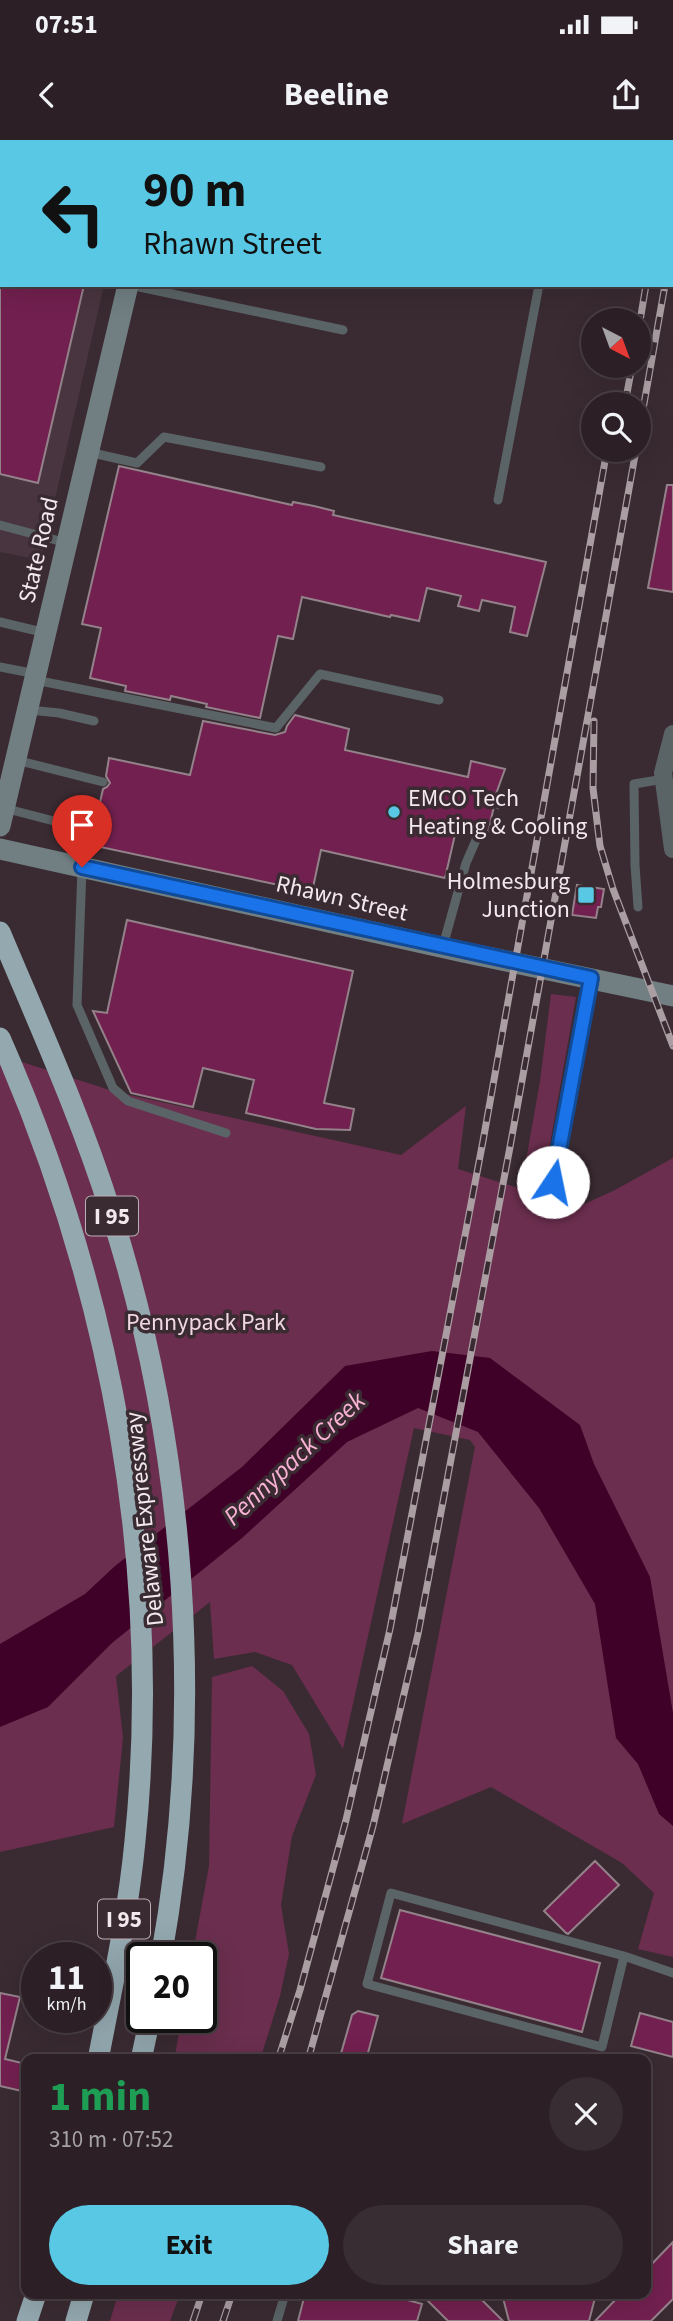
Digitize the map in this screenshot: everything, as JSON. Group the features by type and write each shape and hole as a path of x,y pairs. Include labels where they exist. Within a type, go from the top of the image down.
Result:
{"highway":[{"name":"Delaware Expressway","path":"0,932 78,1116 112,1216 146,1339 165,1440 173,1499 183,1628 184,1745 176,1853 163,1942"},
{"name":"Delaware Expressway","path":"0,1038 52,1165 73,1233 104,1344 132,1509 142,1699 140,1776 135,1842 124,1922 99,2054"},
{"path":"142,2054 147,2033"},
{"path":"27,2321 34,2299"},
{"path":"76,2321 83,2299"}],"main road":[{"name":"State Road","path":"2,817 129,287"},
{"name":"Rhawn Street","path":"0,849 673,996"}],"street":[{"path":"673,734 663,773 673,849"}],"lane":[{"path":"139,287 343,330"},
{"path":"498,500 538,287"},
{"path":"88,452 137,463 164,437 321,467"},
{"path":"0,525 67,543"},
{"path":"0,622 46,633"},
{"path":"0,667 35,677 276,728 320,674 439,700"},
{"path":"28,709 94,721"},
{"path":"16,760 103,782"},
{"path":"638,907 634,784 664,779"},
{"path":"2,817 93,831"},
{"path":"442,947 466,863 480,831"},
{"path":"82,867 77,1005 113,1088 128,1101 226,1133"},
{"path":"553,1182 591,978"},
{"path":"624,1955 602,2047 367,1984 391,1893 624,1955 673,1973"},
{"path":"277,2321 284,2299"}],"shaded area":[{"path":"0,287 104,287 41,560 0,552"}],"green space":[{"name":"Pennypack Park","path":"551,994 576,997 541,1195 580,1206 673,1158 673,1957 638,1949 654,1893 622,1863 491,1787 402,1824 475,1447 470,1440 414,1428 343,1749 292,1665 255,1652 214,1659 210,1602 116,1676 123,1738 114,1827 0,1852 0,1055 116,1092 401,1155 466,1106 458,1169 521,1189 540,1081"},
{"path":"252,1666 283,1691 309,1734 316,1775 292,1836 281,1905 289,1954 280,1996 262,2054 175,2054 179,2033 217,2033 217,1942 195,1942 209,1866 212,1677"},
{"path":"117,2299 178,2299 170,2321 110,2321"}],"water":[{"name":"Pennypack Creek","path":"432,1351 490,1358 580,1425 594,1464 650,1577 673,1713 673,1826 659,1814 638,1764 616,1738 595,1604 539,1508 478,1432 418,1408 347,1442 242,1538 112,1643 48,1707 0,1727 0,1644 85,1594 115,1566 242,1467 345,1366"}],"building":[{"path":"0,287 84,287 38,483 0,474"},
{"path":"119,466 292,505 293,502 314,506 334,511 333,515 546,562 527,636 510,632 515,607 482,600 479,611 458,606 461,596 427,588 419,621 302,597 293,639 278,636 260,718 206,707 207,704 171,696 170,700 125,691 126,686 90,678 101,628 82,624"},
{"path":"667,485 673,485 673,592 648,588"},
{"path":"295,715 349,729 345,750 468,777 471,761 505,769 496,794 500,795 498,808 494,806 488,833 482,824 476,825 473,830 457,826 445,878 321,850 312,892 91,845 92,838 99,832 95,825 103,789 110,783 106,776 109,758 190,775 203,721 275,735 285,732"},
{"path":"577,885 604,889 596,918 572,915"},
{"path":"127,920 353,971 324,1103 354,1109 350,1130 316,1129 246,1113 254,1080 203,1068 193,1107 131,1093 93,1011 107,1013"},
{"path":"595,1861 619,1885 568,1934 544,1911"},
{"path":"400,1910 600,1963 582,2032 381,1978"},
{"path":"0,1993 20,1997 5,2059 21,2063 21,2091 0,2086"},
{"path":"358,2011 378,2016 368,2054 341,2054 352,2015"},
{"path":"640,2013 673,2022 673,2057 631,2046"},
{"path":"673,2242 673,2299 651,2321 595,2321 616,2299 651,2299 651,2265"},
{"path":"304,2299 404,2299 422,2304 417,2321 298,2321"},
{"path":"426,2299 481,2299 503,2321 448,2321"},
{"path":"503,2299 595,2299 589,2321 509,2321"}],"railway":[{"path":"642,308 646,287"},
{"path":"646,392 665,287"},
{"path":"627,392 630,378"},
{"path":"280,2054 346,1820 390,1629 483,1141 605,462"},
{"path":"310,2054 373,1826 418,1634 510,1147 634,462"},
{"path":"594,721 593,788 600,846 613,889 673,1046"},
{"path":"193,2321 200,2299"},
{"path":"223,2321 230,2299"}],"place":[{"name":"EMCO Tech Heating & Cooling","path":"394,812"},
{"name":"Holmesburg Junction","path":"586,895"}],"route":[{"path":"82,867 591,978 553,1182"}]}
